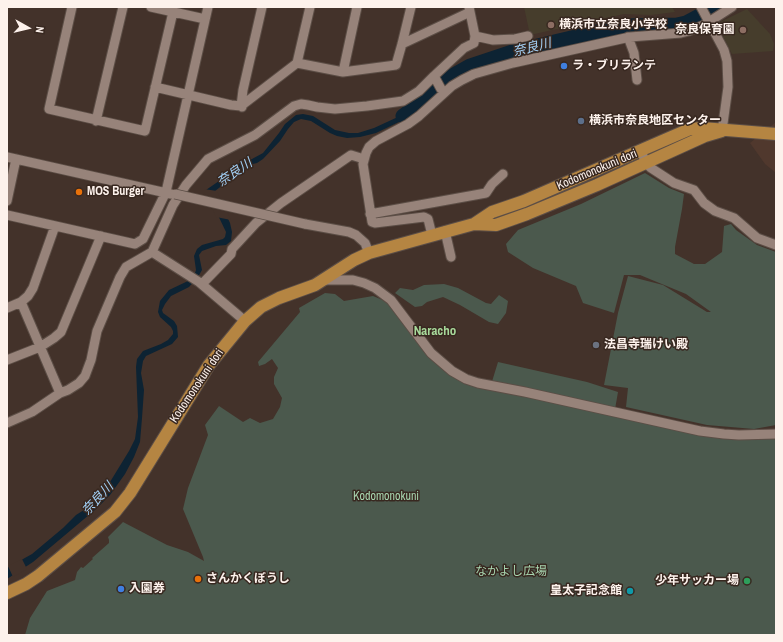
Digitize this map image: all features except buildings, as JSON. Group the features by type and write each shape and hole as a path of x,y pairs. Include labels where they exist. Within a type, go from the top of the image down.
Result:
{"main road":[{"name":"Kodomonokuni dori","path":"474,224 492,212 524,201 690,129 702,128 722,131 776,134"},
{"name":"Kodomonokuni dori","path":"7,592 26,584 38,576 114,512 130,493 209,365 245,320 262,308 279,298 308,288 354,260 369,253 474,224 496,225 527,214 705,136 722,131"}],"street":[{"path":"72,7 49,109 144,131 173,12"},
{"path":"96,121 123,7"},
{"path":"151,7 205,19"},
{"path":"7,215 135,244 143,239 170,193 188,95 208,7"},
{"path":"243,108 243,90 262,7"},
{"path":"243,108 297,63 310,7"},
{"path":"343,72 357,7"},
{"path":"297,63 343,72 396,65 411,7"},
{"path":"432,235 427,218 375,223 372,222 363,172 364,158 370,147 376,141 408,124 448,90 474,74 502,65 628,37 681,34 696,28 732,7"},
{"path":"701,8 724,50 727,61 728,87 722,131"},
{"path":"7,423 32,412 60,392 68,390 86,376 97,331 120,277 126,267 152,252 173,205 186,185 208,159 256,135 294,106 300,104 334,109 402,101 419,91 435,78 464,48 474,43 475,36 469,9 402,44"},
{"path":"475,36 493,40 515,39 528,36"},
{"path":"628,37 634,53 634,75"},
{"path":"435,78 441,89"},
{"path":"155,87 243,108"},
{"path":"641,151 646,162 651,168 674,183 694,190 704,203 715,211 734,218 757,238 776,246"},
{"path":"201,283 231,254 232,249 256,223 281,203 351,155 364,158"},
{"path":"7,201 11,158 305,224 349,232 356,235 365,243 369,253"},
{"path":"370,214 486,193 492,184 503,174"},
{"path":"7,308 21,302 28,296 33,288 55,226"},
{"path":"445,231 452,257"},
{"path":"7,360 40,346 61,332 101,236"},
{"path":"152,252 201,283 245,320"},
{"path":"322,280 353,280 364,282 375,288 391,300 431,353 452,371 466,379 490,386 525,392 700,431 739,435 776,434"},
{"path":"21,302 60,392"}],"shaded area":[{"name":"横浜市立奈良小学校","path":"524,7 672,7 675,12 651,15 624,14 530,35"},
{"name":"奈良保育園","path":"747,9 770,34 774,44 773,51 732,54 718,26 718,23"},
{"path":"776,122 776,173 765,164 750,143"}],"green space":[{"path":"645,173 669,188 684,194 675,254 694,264 705,264 722,252 724,226 731,224 736,230 757,245 776,252 776,425 754,429 707,425 626,407 628,388 604,385 618,313 628,276 663,285 707,312 711,312 686,294 640,275 624,275 614,313 583,303 576,286 533,268 508,252 506,244 518,230 581,204"},
{"path":"444,284 458,288 486,303 491,304 499,295 508,301 506,313 498,324 489,322 443,297 427,302 422,306 415,307 395,293 400,288 413,290 424,285"},
{"name":"Kodomonokuni","path":"325,293 335,294 344,301 373,296 390,303 451,373 490,388 498,362 587,382 618,392 614,415 637,421 776,437 776,635 25,635 30,618 47,591 75,580 77,572 81,567 83,568 109,543 108,537 123,522 167,545 188,552 204,561 183,509 188,488 208,435 205,425 219,406 243,422 250,418 260,423 273,419 280,407 282,398 274,384 274,377 278,368 272,359 259,366 258,362 300,312 299,308"}],"water":[{"path":"418,102 421,107 401,121 376,133 360,137 347,138 337,136 311,121 301,119 294,122 280,141 263,159 257,163 249,165 215,191 230,223 232,232 231,241 226,245 216,246 202,251 199,255 202,270 198,277 189,287 171,296 162,310 163,313 174,321 177,326 178,337 172,344 146,356 143,361 141,373 144,390 140,442 125,474 110,495 96,509 33,562 7,579 7,568 32,554 76,515 92,505 110,482 129,451 135,439 138,417 137,359 143,351 161,344 168,340 173,334 171,327 160,317 158,312 160,301 169,290 188,281 195,273 194,256 197,249 202,245 223,239 225,237 226,232 206,190 241,162 252,159 263,153 285,124 296,115 303,114 313,116 335,130 358,133 374,128 400,116"}],"pier":[{"path":"204,189 217,191 231,220 216,217"},
{"path":"22,559 27,569 13,577 8,566"}],"waterway":[{"name":"奈良川","path":"403,116 417,106 447,79 470,66 512,52 601,31 627,26 677,25 686,23 716,7"}],"place":[{"name":"横浜市立奈良小学校","path":"551,25"},
{"name":"奈良保育園","path":"743,30"},
{"name":"ラ・ブリランテ","path":"564,66"},
{"name":"横浜市奈良地区センター","path":"581,121"},
{"name":"MOS Burger","path":"79,192"},
{"name":"法昌寺瑞けい殿","path":"596,345"},
{"name":"さんかくぼうし","path":"198,579"},
{"name":"少年サッカー場","path":"747,581"},
{"name":"入園券","path":"121,589"},
{"name":"皇太子記念館","path":"630,591"}],"district":[{"name":"Naracho","path":"435,332"}],"park label":[{"name":"なかよし広場","path":"511,572"}]}
